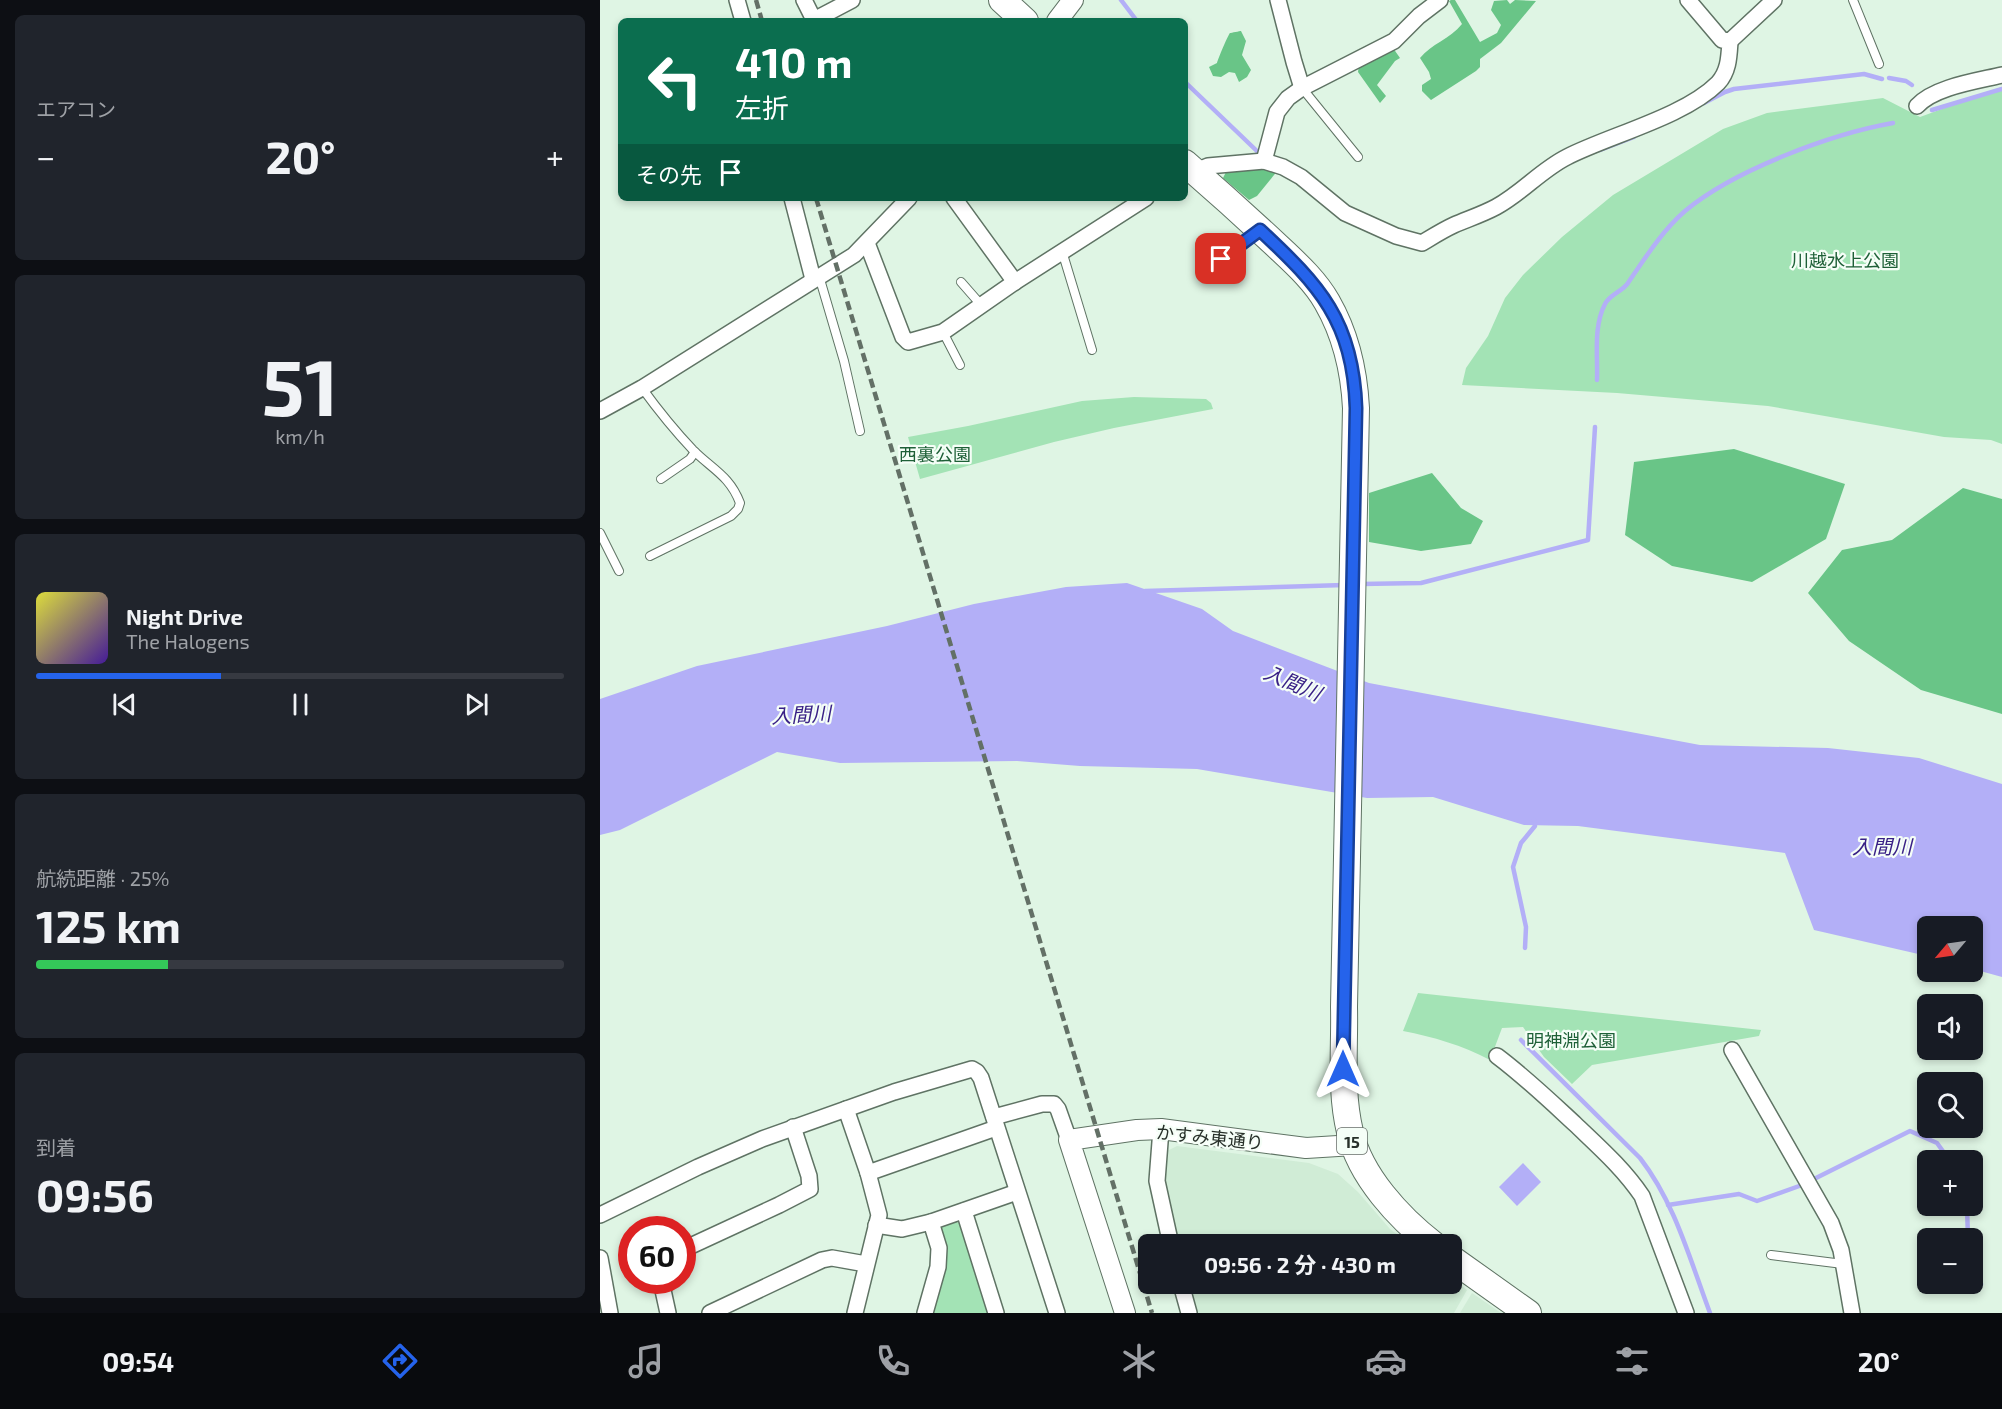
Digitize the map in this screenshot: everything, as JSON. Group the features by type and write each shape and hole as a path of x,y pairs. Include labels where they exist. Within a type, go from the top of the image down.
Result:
{"main road":[{"path":"1002,0 1022,18"},
{"name":"15","path":"1188,170 1260,230 1296,264 1326,300 1345,340 1351,361 1356,408 1344,1092 1348,1123 1354,1145 1365,1168 1391,1204 1421,1234"},
{"path":"1462,1265 1528,1313"}],"street":[{"path":"737,0 742,18"},
{"path":"804,0 812,18"},
{"path":"817,18 852,0"},
{"path":"1059,18 1073,0"},
{"path":"1278,0 1302,88"},
{"path":"1264,161 1277,112 1288,98 1302,88 1394,41 1419,16 1440,0"},
{"path":"1688,0 1722,40 1730,41"},
{"path":"1188,170 1264,161 1301,177 1344,213 1396,236 1422,243 1451,226 1496,207 1525,188 1546,169 1567,157 1679,109 1708,92 1720,81 1728,66 1730,41 1774,0"},
{"path":"1917,106 1923,100 1942,91 2002,75"},
{"path":"793,201 816,277"},
{"path":"600,411 642,388 854,255 906,201"},
{"path":"956,201 1015,282"},
{"path":"867,243 903,337 908,342 943,332 1062,251 1097,231 1129,203"},
{"path":"1732,1050 1831,1223 1844,1264 1852,1313"},
{"path":"1497,1056 1521,1074 1613,1160 1631,1180 1642,1196 1686,1313"},
{"path":"600,1215 762,1139 894,1092 972,1070 977,1072 981,1078 1057,1313"},
{"path":"868,1173 1042,1104 1054,1104 1069,1140 1125,1313"},
{"path":"846,1109 878,1205 879,1215 855,1313"},
{"path":"696,1244 810,1189 810,1176 793,1127"},
{"path":"1161,1129 1157,1181 1169,1234"},
{"name":"かすみ東通り","path":"1069,1140 1137,1130 1161,1129 1306,1148 1354,1145"},
{"path":"876,1225 902,1229 931,1222 1017,1192"},
{"path":"964,1211 996,1313"},
{"path":"926,1313 938,1267 939,1248 931,1222"},
{"path":"600,1258 603,1290 610,1313"},
{"path":"710,1313 822,1260 832,1258 866,1264"},
{"path":"664,1294 668,1313"},
{"path":"1184,1294 1189,1313"}],"lane":[{"path":"1853,0 1879,64"},
{"path":"1302,88 1358,157"},
{"path":"1206,270 1260,230"},
{"path":"1062,251 1092,350"},
{"path":"816,277 844,361 860,431"},
{"path":"961,282 982,306"},
{"path":"943,332 960,365"},
{"path":"642,388 695,452 720,471 733,486 740,503 731,516 650,556"},
{"path":"661,478 690,459 695,452"},
{"path":"600,533 619,571"},
{"path":"1771,1255 1844,1264"}],"shaded area":[{"path":"1177,1146 1309,1163 1338,1174 1397,1234 1176,1234 1163,1174 1165,1152"},
{"path":"1462,1286 1467,1290 1454,1313 1198,1313 1193,1294 1462,1294"},
{"path":"1472,1293 1501,1313 1460,1313"}],"green space":[{"path":"1455,0 1480,42 1497,33 1501,25 1491,10 1494,1 1507,0 1510,4 1515,0 1536,1 1501,43 1480,59 1480,67 1476,71 1431,100 1422,91 1422,85 1431,79 1420,58 1462,24 1449,1"},
{"path":"1241,31 1246,41 1242,55 1251,70 1247,77 1239,82 1235,73 1229,72 1221,77 1213,76 1209,67 1217,63 1230,33"},
{"path":"1393,48 1400,58 1395,61 1377,85 1386,96 1380,103 1358,72 1359,65"},
{"name":"川越水上公園","path":"2002,87 2002,444 1991,440 1944,437 1768,406 1617,393 1462,385 1466,368 1488,336 1505,298 1523,275 1562,237 1613,195 1723,129 1767,113 1883,98 1920,117"},
{"path":"1228,168 1278,170 1257,196 1249,200 1223,178"},
{"name":"西裏公園","path":"1134,397 1206,399 1211,403 1213,409 1054,442 920,479 908,437 1082,401"},
{"path":"1734,449 1845,484 1826,539 1752,582 1672,566 1625,535 1634,462"},
{"path":"1432,473 1461,508 1483,521 1471,544 1421,551 1369,542 1369,493"},
{"path":"1963,488 2002,499 2002,714 1921,690 1849,641 1808,593 1842,550 1892,540"},
{"name":"明神淵公園","path":"1418,993 1761,1030 1759,1036 1592,1065 1572,1084 1544,1057 1523,1027 1502,1028 1490,1060 1447,1042 1403,1031"},
{"path":"950,1221 963,1226 991,1313 932,1313 939,1234 941,1225"}],"water":[{"name":"入間川","path":"1127,583 1202,609 1233,631 1369,683 1700,745 1828,748 1919,758 2002,784 2002,977 1983,972 1983,916 1917,916 1917,954 1814,930 1785,853 1578,826 1524,825 1433,797 1367,798 1197,769 1080,766 1017,761 840,763 777,752 620,830 600,835 600,699 697,666 887,626 974,604 1066,587"},
{"path":"1523,1163 1541,1182 1517,1206 1499,1187"}],"waterway":[{"path":"1121,0 1135,18"},
{"path":"1704,103 1734,89 1864,74 1882,79"},
{"path":"1889,78 1906,81 1912,85"},
{"path":"1188,85 1259,153"},
{"path":"1932,110 2002,89"},
{"path":"1597,380 1597,332 1605,304 1626,286 1661,236 1685,211 1729,182 1784,156 1841,136 1893,123"},
{"path":"1600,150 1634,137"},
{"path":"1361,584 1421,583 1588,540 1595,427"},
{"path":"1145,591 1344,585"},
{"path":"1525,948 1526,927 1513,867 1521,843 1535,826 1534,820"},
{"path":"1521,1040 1640,1158 1652,1175 1681,1232 1710,1313"},
{"path":"1668,1205 1739,1194 1757,1201 1802,1185 1910,1131 1937,1143 1942,1150"},
{"path":"1967,1216 1968,1228"}],"railway":[{"path":"756,0 761,18"},
{"path":"817,201 1152,1313"}],"route":[{"path":"1221,259 1260,230 1314,283 1326,300 1345,340 1351,361 1356,408 1343,1069"}]}
